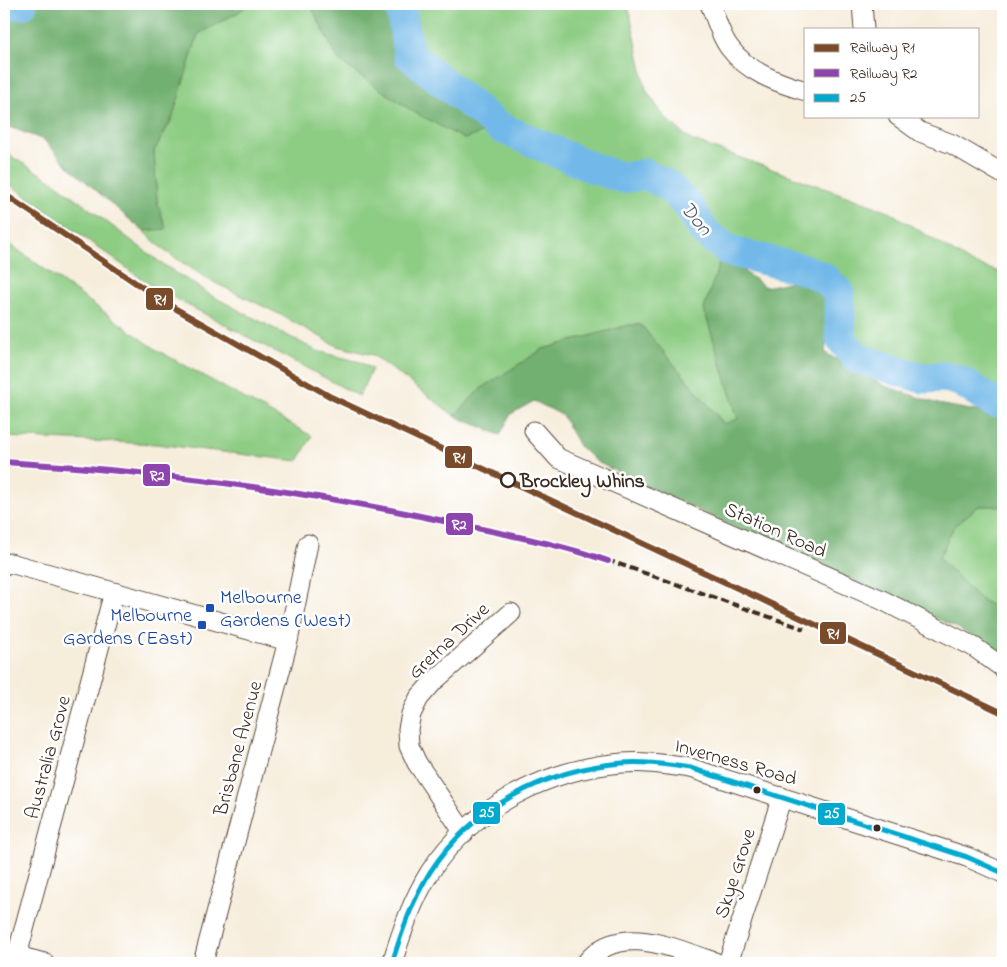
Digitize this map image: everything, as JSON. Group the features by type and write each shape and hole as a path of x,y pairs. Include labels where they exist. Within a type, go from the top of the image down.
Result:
{"street":[{"path":"710,4 728,46 742,62 767,78 804,90"},
{"path":"862,4 864,28"},
{"path":"901,118 920,132 952,144 1003,174"},
{"name":"Station Road","path":"534,431 558,458 882,600 974,647 1003,668"},
{"name":"Brisbane Avenue","path":"203,963 288,641 308,544"},
{"path":"4,565 10,563 288,641"},
{"name":"Australia Grove","path":"16,959 114,592"},
{"name":"Gretna Drive","path":"464,833 416,763 409,746 408,729 411,714 419,698 433,682 511,613"},
{"name":"Inverness Road","path":"392,963 406,918 418,892 431,871 464,833 480,817 510,797 548,779 584,768 623,763 655,763 690,768 967,857 1003,873"},
{"name":"Skye Grove","path":"728,963 782,797"},
{"path":"586,963 600,951 611,945 637,940 650,942 717,963"},
{"path":"16,959 44,963"}],"green space":[{"path":"4,4 249,4 237,13 198,34 172,119 154,151 157,201 166,229 143,231 69,167 44,140 4,125"},
{"path":"249,4 310,4 339,61 464,139 499,127 409,55 400,4 628,4 646,90 665,118 691,140 888,211 971,263 1003,273 1003,392 971,376 937,363 918,367 883,359 860,345 850,332 849,308 843,283 821,266 743,243 720,228 695,199 654,167 623,170 501,128 519,143 622,186 639,183 661,189 682,210 695,232 722,255 704,309 738,419 724,424 641,325 629,325 543,349 479,390 455,416 373,355 337,346 277,313 209,280 165,251 143,231 166,228 157,201 154,151 172,119 198,34 237,13"},
{"path":"310,4 400,4 409,55 499,127 464,139 412,111 339,61"},
{"path":"4,152 54,182 161,263 212,296 317,351 360,362 372,369 359,396 152,286 4,180"},
{"path":"4,240 157,350 312,436 298,461 156,444 4,437"},
{"path":"722,255 765,287 804,279 830,302 825,353 885,386 938,404 1003,416 1003,506 979,506 954,526 939,558 980,599 1003,612 1003,656 958,628 767,543 597,462 579,446 562,415 534,401 511,414 500,435 455,416 479,390 543,349 629,325 641,325 724,424 738,419 704,309"},
{"path":"979,506 1003,506 1003,612 980,599 939,558 954,526"}],"waterway":[{"name":"Don","path":"12,4 22,4"},
{"name":"Don","path":"400,4 409,55 499,127 593,168 623,178 645,174 669,186 690,208 704,232 729,251 806,270 824,278 839,293 841,339 857,358 922,378 946,377 960,381 993,402 1003,403"}],"railway":[{"path":"4,462 82,467 236,486 397,511 596,556 804,629"}],"rail line":[{"name":"R1","path":"4,194 164,302 331,397 1003,713"},
{"name":"R2","path":"4,462 118,471 289,492 402,512 515,536 608,561"}],"transit line":[{"name":"25","path":"392,963 408,916 430,872 447,849 467,828 514,795 566,773 594,767 622,763 639,763 690,768 967,857 1003,873"}],"place":[{"name":"Brockley Whins","path":"508,480"},
{"name":"Melbourne Gardens (West)","path":"210,608"},
{"name":"Melbourne Gardens (East)","path":"202,625"}]}
